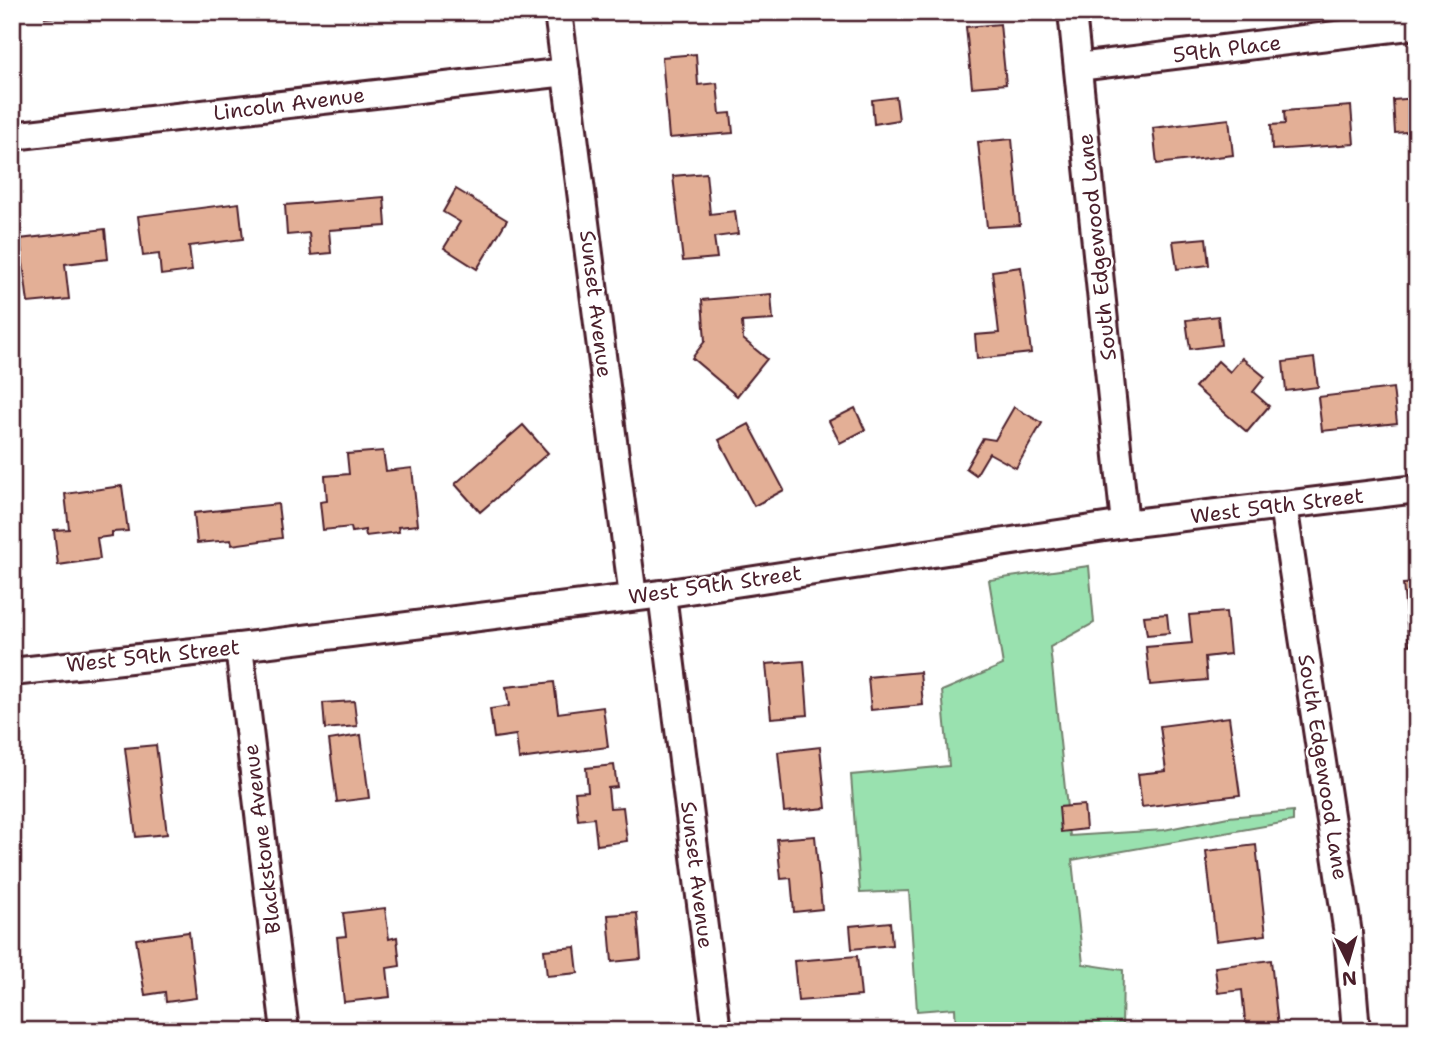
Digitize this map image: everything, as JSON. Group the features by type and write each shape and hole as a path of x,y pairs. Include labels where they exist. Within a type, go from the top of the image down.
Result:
{"street":[{"name":"Sunset Avenue","path":"558,12 633,597"},
{"name":"South Edgewood Lane","path":"1072,12 1125,524"},
{"name":"59th Place","path":"1078,67 1417,25"},
{"name":"Lincoln Avenue","path":"12,136 566,72"},
{"name":"West 59th Street","path":"12,672 239,647 662,594 1125,524 1417,489"},
{"name":"South Edgewood Lane","path":"1283,505 1348,934 1356,1031"},
{"name":"Sunset Avenue","path":"662,594 717,1031"},
{"name":"Blackstone Avenue","path":"239,647 285,1031"}],"green space":[{"path":"1089,566 1094,623 1050,647 1070,836 1164,830 1228,817 1293,811 1293,821 1072,860 1083,964 1123,970 1122,1031 956,1031 955,1008 917,1011 909,891 860,893 851,775 949,766 942,691 1003,665 989,580"}],"building":[{"path":"45,12 108,12 45,18"},
{"path":"1000,24 1006,84 972,87 966,27"},
{"path":"696,54 698,85 717,83 720,114 731,113 733,133 669,138 662,57"},
{"path":"896,97 899,120 874,124 872,100"},
{"path":"1417,98 1417,131 1395,133 1393,100"},
{"path":"1351,106 1354,144 1272,150 1271,125 1285,124 1284,111"},
{"path":"1229,119 1233,155 1157,164 1153,128"},
{"path":"1012,139 1020,225 987,227 978,142"},
{"path":"706,173 710,214 735,211 738,234 714,237 717,258 683,261 673,176"},
{"path":"456,189 507,220 477,269 444,248 460,222 443,212"},
{"path":"384,197 386,226 329,230 331,253 311,255 309,233 287,235 285,205"},
{"path":"239,203 243,239 189,246 192,271 161,275 159,254 143,256 138,216"},
{"path":"105,229 108,259 65,264 69,299 28,303 20,239"},
{"path":"1206,238 1209,265 1177,269 1173,241"},
{"path":"1021,267 1031,353 977,359 975,335 999,333 992,271"},
{"path":"771,294 773,320 742,322 743,339 767,359 737,396 692,358 705,341 702,300"},
{"path":"1218,316 1221,345 1190,349 1186,320"},
{"path":"1242,358 1265,377 1253,392 1269,406 1247,432 1195,387 1218,361 1230,372"},
{"path":"1314,358 1318,387 1286,391 1283,362"},
{"path":"1393,388 1397,423 1322,431 1318,397"},
{"path":"1014,407 1042,423 1016,468 989,453 976,475 966,468 983,438 995,440"},
{"path":"855,408 865,430 840,443 829,421"},
{"path":"749,424 784,490 754,506 719,440"},
{"path":"523,425 548,453 480,512 455,484"},
{"path":"383,451 386,471 412,468 418,525 398,527 399,532 366,536 365,530 352,532 351,527 323,530 320,502 327,501 325,476 349,474 347,454"},
{"path":"122,486 128,531 112,532 112,536 97,538 100,559 58,565 54,530 69,529 65,494"},
{"path":"278,504 282,538 232,545 231,540 197,543 194,513"},
{"path":"1417,583 1417,644 1409,645 1403,584"},
{"path":"1226,612 1230,654 1205,657 1207,680 1150,685 1146,647 1192,643 1189,615"},
{"path":"1167,614 1169,633 1147,635 1144,616"},
{"path":"804,661 808,715 771,718 766,664"},
{"path":"920,672 923,705 871,710 868,677"},
{"path":"554,682 558,713 603,707 608,747 519,759 516,735 494,738 490,709 509,706 506,687"},
{"path":"354,701 357,726 325,729 323,703"},
{"path":"1417,701 1417,734 1412,702"},
{"path":"1229,717 1240,795 1142,807 1138,774 1166,771 1160,726"},
{"path":"361,735 369,798 337,802 329,740"},
{"path":"156,745 167,834 136,837 125,748"},
{"path":"820,747 826,808 784,812 778,752"},
{"path":"614,765 617,787 608,788 610,808 623,807 627,841 597,845 594,818 578,820 575,792 588,791 586,768"},
{"path":"1084,805 1086,829 1061,832 1059,807"},
{"path":"815,836 822,909 794,912 791,878 781,879 777,839"},
{"path":"1256,845 1266,935 1216,941 1206,851"},
{"path":"385,908 389,939 397,937 400,966 387,968 390,997 344,1002 337,937 346,936 343,913"},
{"path":"637,913 641,959 612,962 608,915"},
{"path":"890,922 892,945 852,949 850,926"},
{"path":"189,932 196,998 166,1002 165,992 145,995 136,939"},
{"path":"575,947 578,973 547,976 544,950"},
{"path":"857,956 861,996 798,1001 794,961"},
{"path":"1271,960 1278,1027 1246,1030 1242,990 1218,993 1215,967"},
{"path":"862,1025 863,1031 828,1029"}]}
